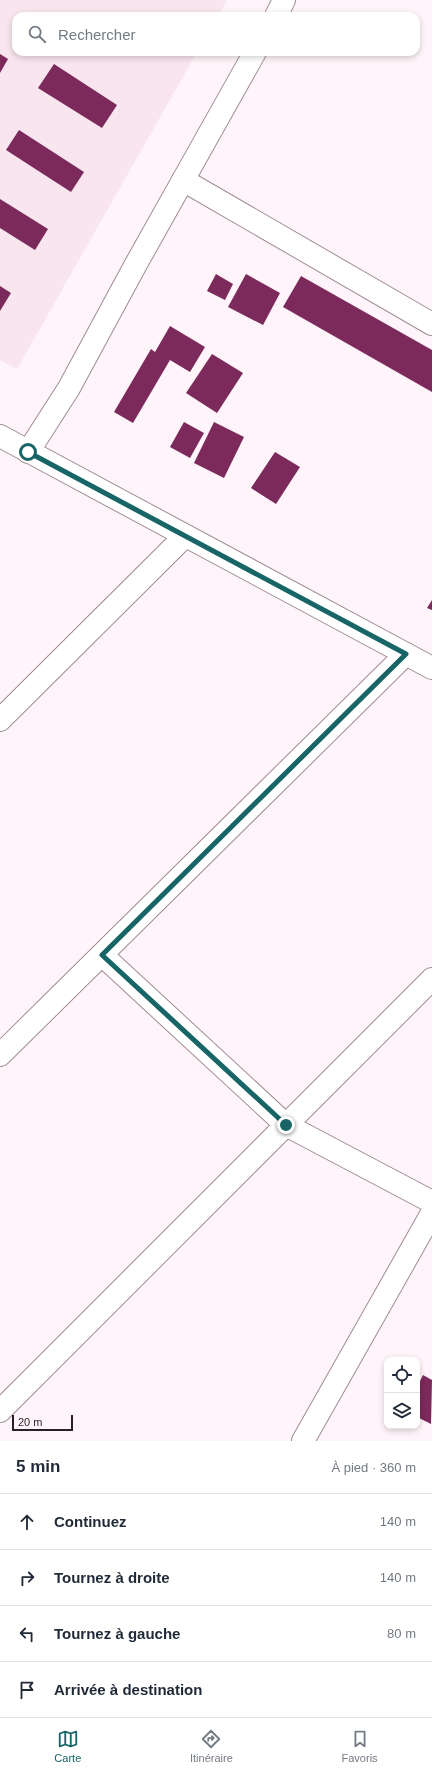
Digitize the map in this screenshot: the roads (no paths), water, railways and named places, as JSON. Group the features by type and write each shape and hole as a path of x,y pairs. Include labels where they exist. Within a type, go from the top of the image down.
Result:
{"street":[{"path":"278,12 284,0"},
{"path":"28,452 69,388 253,56"},
{"path":"183,180 432,324"},
{"path":"0,436 432,668"},
{"path":"0,720 185,536"},
{"path":"4,1042 102,955 406,654"},
{"path":"102,955 286,1125 432,1202"},
{"path":"0,1410 432,979"},
{"path":"303,1441 432,1213"}]}
